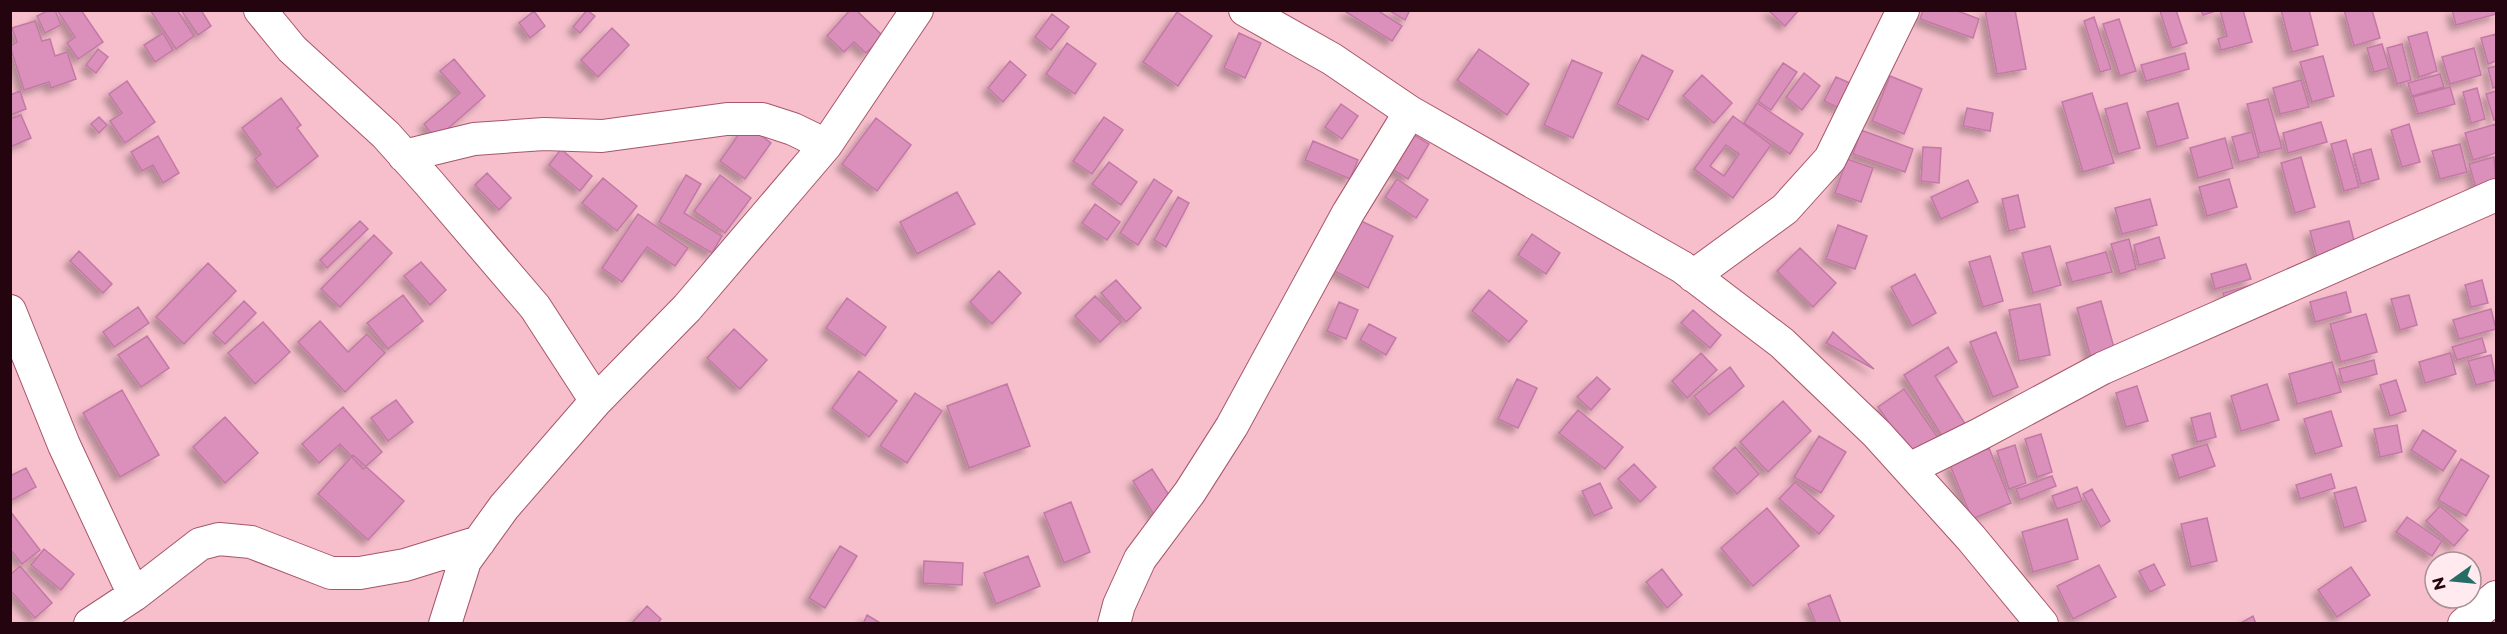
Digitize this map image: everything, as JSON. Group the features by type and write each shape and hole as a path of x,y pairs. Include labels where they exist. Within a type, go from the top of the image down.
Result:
{"street":[{"path":"260,10 292,49 386,135 535,307 596,401"},
{"path":"445,624 465,561 504,507 596,401 687,308 826,145 917,10"},
{"path":"1245,10 1332,59 1410,112 1694,276 1782,343 1877,434 1971,538 2042,624"},
{"path":"1694,276 1785,209 1830,159 1903,10"},
{"path":"1114,624 1119,605 1140,559 1190,492 1232,426 1348,213 1410,112"},
{"path":"404,156 474,139 544,134 602,136 675,128 727,119 762,119 793,129 826,145"},
{"path":"1909,469 2113,363 2496,195"},
{"path":"10,311 64,445 134,595"},
{"path":"90,624 134,595 200,544 219,539 251,542 331,573 360,573 405,565 479,542"},
{"path":"2464,624 2496,597"}],"building":[{"path":"49,10 55,10 61,25 45,33 37,16"},
{"path":"57,10 81,10 103,42 78,59 67,43 75,37"},
{"path":"150,10 177,10 194,36 176,49"},
{"path":"181,10 201,10 211,26 198,35"},
{"path":"587,10 595,16 580,33 573,27"},
{"path":"850,10 856,10 883,36 866,53 854,42 844,52 827,36"},
{"path":"1347,10 1377,10 1402,26 1392,41 1346,12"},
{"path":"1388,10 1410,10 1405,20"},
{"path":"1768,10 1799,10 1785,26"},
{"path":"1923,10 1955,10 1979,19 1973,38 1920,19"},
{"path":"1985,10 2015,10 2026,69 1997,74"},
{"path":"2176,10 2187,43 2172,48 2160,11"},
{"path":"2201,10 2219,10 2203,15"},
{"path":"2220,10 2243,10 2252,42 2221,50 2218,39 2227,36"},
{"path":"2281,10 2309,10 2318,45 2292,52"},
{"path":"2344,10 2372,10 2380,38 2354,46"},
{"path":"2452,10 2495,10 2496,14 2456,25"},
{"path":"534,11 545,26 530,38 519,23"},
{"path":"1177,12 1212,36 1178,86 1143,62"},
{"path":"1052,14 1069,27 1051,50 1035,37"},
{"path":"2094,17 2111,69 2100,72 2084,21"},
{"path":"2119,19 2136,71 2120,76 2103,24"},
{"path":"35,21 42,41 50,39 55,56 67,52 76,79 51,88 49,82 24,90 10,46 17,42 12,28"},
{"path":"612,28 629,45 598,77 581,60"},
{"path":"2427,32 2437,71 2419,77 2408,37"},
{"path":"163,33 173,50 155,62 144,45"},
{"path":"1239,33 1261,43 1245,78 1224,68"},
{"path":"2496,34 2496,61 2488,64 2481,38"},
{"path":"1067,43 1096,64 1075,94 1046,74"},
{"path":"2382,44 2389,68 2374,72 2367,48"},
{"path":"2402,44 2411,80 2397,84 2387,48"},
{"path":"2474,48 2481,75 2450,84 2442,57"},
{"path":"98,49 108,57 96,73 86,65"},
{"path":"1479,49 1529,84 1507,115 1457,80"},
{"path":"2185,53 2189,69 2146,81 2141,65"},
{"path":"1642,55 1673,71 1648,120 1617,104"},
{"path":"2323,56 2334,96 2312,102 2300,62"},
{"path":"454,59 485,96 436,139 424,124 460,93 440,71"},
{"path":"1572,60 1602,73 1573,138 1544,125"},
{"path":"1010,61 1026,75 1003,102 988,88"},
{"path":"1783,63 1797,72 1771,110 1758,101"},
{"path":"2496,66 2496,87 2493,88 2488,68"},
{"path":"1804,73 1820,86 1802,110 1786,97"},
{"path":"2440,74 2444,87 2412,96 2408,83"},
{"path":"1702,75 1732,103 1714,123 1683,96"},
{"path":"1890,76 1922,89 1904,134 1872,121"},
{"path":"1836,77 1852,84 1841,109 1824,101"},
{"path":"2301,80 2309,107 2280,114 2273,88"},
{"path":"127,81 155,122 125,143 110,121 122,113 109,94"},
{"path":"2450,87 2455,104 2418,114 2413,97"},
{"path":"2477,88 2485,119 2471,123 2463,92"},
{"path":"20,91 26,109 10,115 10,95"},
{"path":"2496,91 2496,120 2494,120 2486,94"},
{"path":"2092,93 2114,163 2083,172 2062,102"},
{"path":"281,98 301,125 297,128 318,156 277,188 255,159 261,154 242,128"},
{"path":"2268,99 2282,148 2260,153 2247,104"},
{"path":"1757,103 1803,134 1790,154 1744,123"},
{"path":"2127,103 2140,148 2118,154 2105,109"},
{"path":"2178,103 2188,138 2157,147 2147,112"},
{"path":"1341,104 1358,116 1342,139 1325,127"},
{"path":"1967,108 1993,113 1990,131 1963,126"},
{"path":"21,115 31,138 10,147 10,119"},
{"path":"1733,116 1771,145 1733,198 1694,169","holes":["1726,145 1739,154 1724,176 1710,166"]},
{"path":"99,117 107,125 99,133 91,124"},
{"path":"1104,117 1123,130 1092,174 1073,161"},
{"path":"876,118 911,145 877,191 842,164"},
{"path":"2321,122 2327,142 2288,153 2283,133"},
{"path":"746,124 771,143 745,179 720,161"},
{"path":"2409,124 2420,162 2402,167 2391,130"},
{"path":"2496,124 2496,153 2473,160 2465,133"},
{"path":"1861,130 1913,149 1905,172 1853,154"},
{"path":"2252,132 2259,157 2239,162 2232,137"},
{"path":"1411,133 1429,144 1408,179 1390,168"},
{"path":"158,136 179,173 163,183 153,165 142,171 131,152"},
{"path":"2225,138 2233,168 2198,178 2190,148"},
{"path":"2346,140 2359,187 2344,191 2331,144"},
{"path":"1313,141 1358,160 1350,179 1305,160"},
{"path":"2460,144 2467,172 2440,179 2432,151"},
{"path":"1923,147 1941,148 1939,183 1921,181"},
{"path":"561,149 592,176 580,191 549,165"},
{"path":"2371,149 2379,179 2361,184 2353,154"},
{"path":"2301,157 2315,207 2295,213 2281,163"},
{"path":"2494,157 2496,182 2476,188 2469,164"},
{"path":"1847,159 1873,168 1861,202 1835,193"},
{"path":"1109,162 1137,182 1121,205 1092,184"},
{"path":"487,173 511,198 499,210 475,185"},
{"path":"686,175 701,184 684,213 722,236 712,253 659,222"},
{"path":"720,175 751,198 725,233 694,211"},
{"path":"603,178 637,206 617,231 582,203"},
{"path":"1154,179 1172,191 1138,245 1120,233"},
{"path":"1397,179 1428,200 1416,218 1385,197"},
{"path":"2229,179 2237,207 2207,216 2199,187"},
{"path":"1968,180 1978,202 1941,219 1931,197"},
{"path":"957,192 975,224 917,254 900,222"},
{"path":"2018,195 2025,227 2009,231 2002,199"},
{"path":"1178,197 1189,203 1166,247 1154,240"},
{"path":"2150,199 2157,225 2122,234 2115,208"},
{"path":"1095,204 1120,222 1107,240 1082,223"},
{"path":"638,214 688,248 675,266 647,247 622,282 602,268"},
{"path":"1359,220 1393,236 1368,288 1334,271"},
{"path":"360,221 368,229 327,268 320,260"},
{"path":"2349,221 2357,252 2318,262 2310,231"},
{"path":"1838,225 1867,236 1855,269 1826,259"},
{"path":"1532,234 1560,253 1546,274 1518,255"},
{"path":"374,235 392,253 340,307 321,289"},
{"path":"2159,237 2165,258 2139,265 2134,245"},
{"path":"2129,239 2136,269 2120,274 2111,244"},
{"path":"2050,246 2061,285 2033,293 2022,253"},
{"path":"1800,248 1836,283 1813,307 1777,271"},
{"path":"79,251 112,284 103,293 70,261"},
{"path":"2106,252 2112,272 2072,282 2066,263"},
{"path":"1990,256 2003,301 1983,307 1969,262"},
{"path":"421,262 446,290 430,305 404,276"},
{"path":"208,263 236,291 184,344 156,317"},
{"path":"2246,264 2251,279 2215,289 2211,274"},
{"path":"999,271 1021,293 992,324 970,302"},
{"path":"1915,274 1936,313 1912,326 1891,287"},
{"path":"1116,280 1141,308 1126,322 1101,293"},
{"path":"2482,280 2488,303 2471,307 2465,285"},
{"path":"2255,284 2226,304 2223,293"},
{"path":"1489,290 1527,321 1509,342 1472,311"},
{"path":"2346,292 2351,312 2315,322 2310,302"},
{"path":"403,295 423,321 388,349 367,323"},
{"path":"2409,295 2417,325 2400,330 2391,299"},
{"path":"1095,296 1121,322 1100,342 1075,316"},
{"path":"847,298 886,327 865,356 826,328"},
{"path":"244,301 256,313 225,344 213,333"},
{"path":"2101,301 2116,355 2092,362 2077,308"},
{"path":"1339,302 1358,310 1346,339 1327,331"},
{"path":"2040,304 2050,355 2019,361 2009,310"},
{"path":"138,307 149,323 114,347 103,332"},
{"path":"2491,309 2496,329 2459,339 2453,320"},
{"path":"1693,310 1721,335 1710,348 1681,323"},
{"path":"2366,314 2377,352 2341,362 2330,324"},
{"path":"320,321 348,352 367,334 385,353 345,392 298,342"},
{"path":"263,322 290,352 255,384 228,353"},
{"path":"1369,324 1396,338 1386,355 1360,340"},
{"path":"734,329 767,360 740,389 707,358"},
{"path":"1833,332 1874,369 1826,343"},
{"path":"1996,332 2018,387 1993,397 1970,342"},
{"path":"147,336 169,368 141,387 118,355"},
{"path":"2482,338 2486,352 2457,360 2452,347"},
{"path":"1948,347 1957,362 1935,376 1967,427 1945,441 1904,375"},
{"path":"1701,353 1717,370 1687,398 1672,381"},
{"path":"2450,353 2456,374 2425,383 2419,362"},
{"path":"2491,355 2496,380 2476,385 2468,361"},
{"path":"2374,360 2377,374 2343,383 2339,369"},
{"path":"2332,362 2341,392 2297,404 2289,374"},
{"path":"1730,367 1744,386 1709,415 1694,396"},
{"path":"859,371 897,401 869,437 832,408"},
{"path":"1597,377 1610,389 1591,410 1577,397"},
{"path":"1517,379 1537,388 1518,428 1498,419"},
{"path":"2396,380 2406,411 2390,416 2380,385"},
{"path":"1007,384 1030,446 969,468 947,406"},
{"path":"2267,384 2279,420 2241,431 2231,396"},
{"path":"2137,386 2148,421 2126,427 2116,393"},
{"path":"1904,389 1943,445 1917,463 1878,407"},
{"path":"122,390 159,455 120,477 83,413"},
{"path":"915,393 942,411 907,463 880,446"},
{"path":"396,400 413,422 388,441 371,418"},
{"path":"1783,401 1811,431 1768,472 1740,442"},
{"path":"343,407 382,452 363,469 340,444 319,463 302,444"},
{"path":"1578,410 1623,447 1605,469 1559,433"},
{"path":"2331,411 2342,446 2315,454 2304,419"},
{"path":"2210,413 2216,437 2197,442 2191,418"},
{"path":"225,417 258,453 225,483 193,447"},
{"path":"2397,425 2402,452 2380,457 2374,429"},
{"path":"2423,430 2456,451 2443,471 2411,450"},
{"path":"2041,434 2052,472 2037,477 2025,439"},
{"path":"1819,436 1846,452 1821,493 1794,477"},
{"path":"2207,444 2215,466 2179,478 2172,455"},
{"path":"2015,445 2026,483 2009,489 1997,451"},
{"path":"1735,447 1759,474 1737,494 1713,468"},
{"path":"1989,448 2011,503 1972,519 1950,465"},
{"path":"353,455 404,501 368,540 318,494"},
{"path":"2461,459 2489,476 2466,516 2438,500"},
{"path":"1634,464 1656,487 1640,502 1618,479"},
{"path":"26,468 36,487 10,501 10,476"},
{"path":"1152,469 1176,506 1156,518 1133,481"},
{"path":"2331,474 2335,488 2300,499 2296,485"},
{"path":"2052,476 2056,486 2020,500 2016,489"},
{"path":"1795,482 1834,516 1819,534 1779,499"},
{"path":"1600,483 1612,508 1594,516 1582,491"},
{"path":"2077,487 2082,501 2057,509 2052,496"},
{"path":"2356,487 2366,521 2344,528 2334,493"},
{"path":"2092,489 2110,521 2101,527 2083,494"},
{"path":"1071,502 1090,552 1064,563 1044,513"},
{"path":"2440,506 2468,530 2454,546 2426,521"},
{"path":"1767,508 1799,546 1753,586 1721,548"},
{"path":"10,511 40,550 22,564 10,549"},
{"path":"2407,517 2442,541 2436,550 2423,550 2396,532"},
{"path":"2207,518 2217,561 2191,567 2181,524"},
{"path":"2067,519 2078,559 2033,572 2022,532"},
{"path":"840,546 857,556 825,608 809,598"},
{"path":"44,549 74,574 61,590 31,565"},
{"path":"1028,556 1040,586 996,604 984,573"},
{"path":"924,561 963,563 962,585 923,583"},
{"path":"2154,564 2165,585 2150,592 2139,571"},
{"path":"2099,565 2116,597 2073,619 2057,586"},
{"path":"20,566 52,603 35,618 10,590 10,575"},
{"path":"2351,567 2370,595 2337,617 2318,590"},
{"path":"1662,569 1682,595 1667,608 1646,582"},
{"path":"1830,595 1841,624 1816,624 1808,604"},
{"path":"647,606 661,619 657,624 631,624"},
{"path":"867,615 882,624 863,624"},
{"path":"2253,616 2256,624 2239,624"}]}
